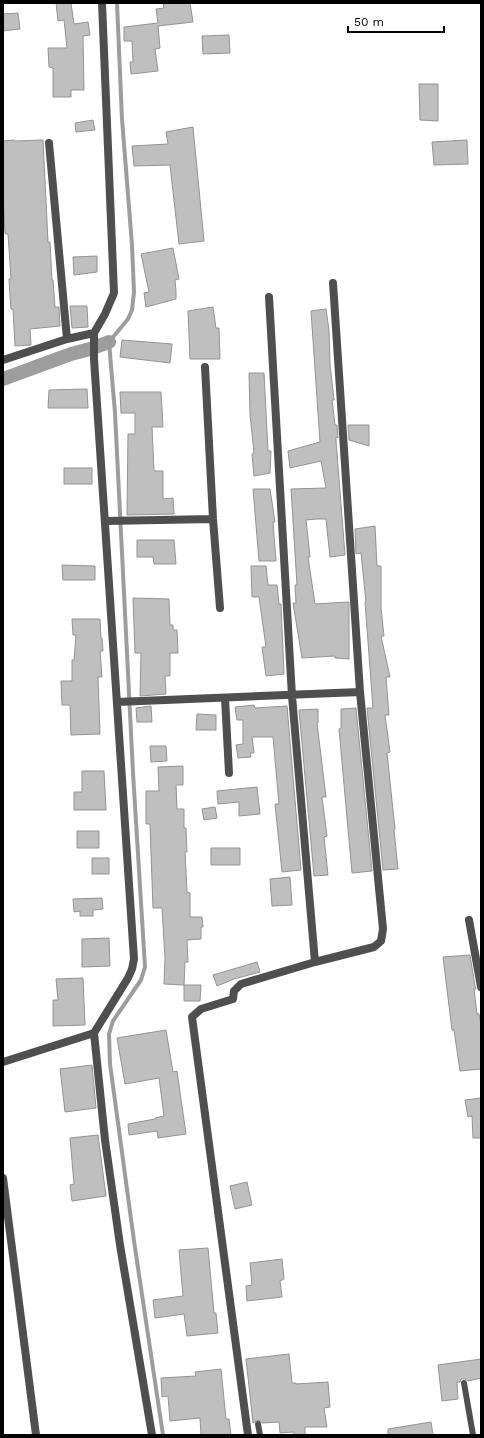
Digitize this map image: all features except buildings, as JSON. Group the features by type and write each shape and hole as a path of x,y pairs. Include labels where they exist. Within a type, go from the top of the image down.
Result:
{"street":[{"path":"102,3 114,293 105,314 94,333 94,359 121,702 134,959 128,978 94,1034 105,1140 118,1238 152,1435"},
{"path":"49,143 67,339"},
{"path":"248,1435 192,1018 201,1009 233,999 234,991 241,984 315,962 374,947 381,941 382,929 360,692 333,283"},
{"path":"269,297 292,696 315,962"},
{"path":"3,360 67,339 94,333"},
{"path":"205,367 213,519 220,608"},
{"path":"107,522 213,519"},
{"path":"121,702 360,692"},
{"path":"225,698 229,773"},
{"path":"469,920 481,987"},
{"path":"3,1062 94,1034"},
{"path":"3,1178 36,1435"}],"lane":[{"path":"464,1383 473,1435"},
{"path":"258,1424 260,1435"}],"waterway":[{"path":"117,3 122,119 132,245 134,292 132,310 128,319 109,342 115,413 133,773 145,967 141,980 113,1021 109,1034 110,1064 134,1241 163,1435"},
{"path":"3,379 109,342"}]}
